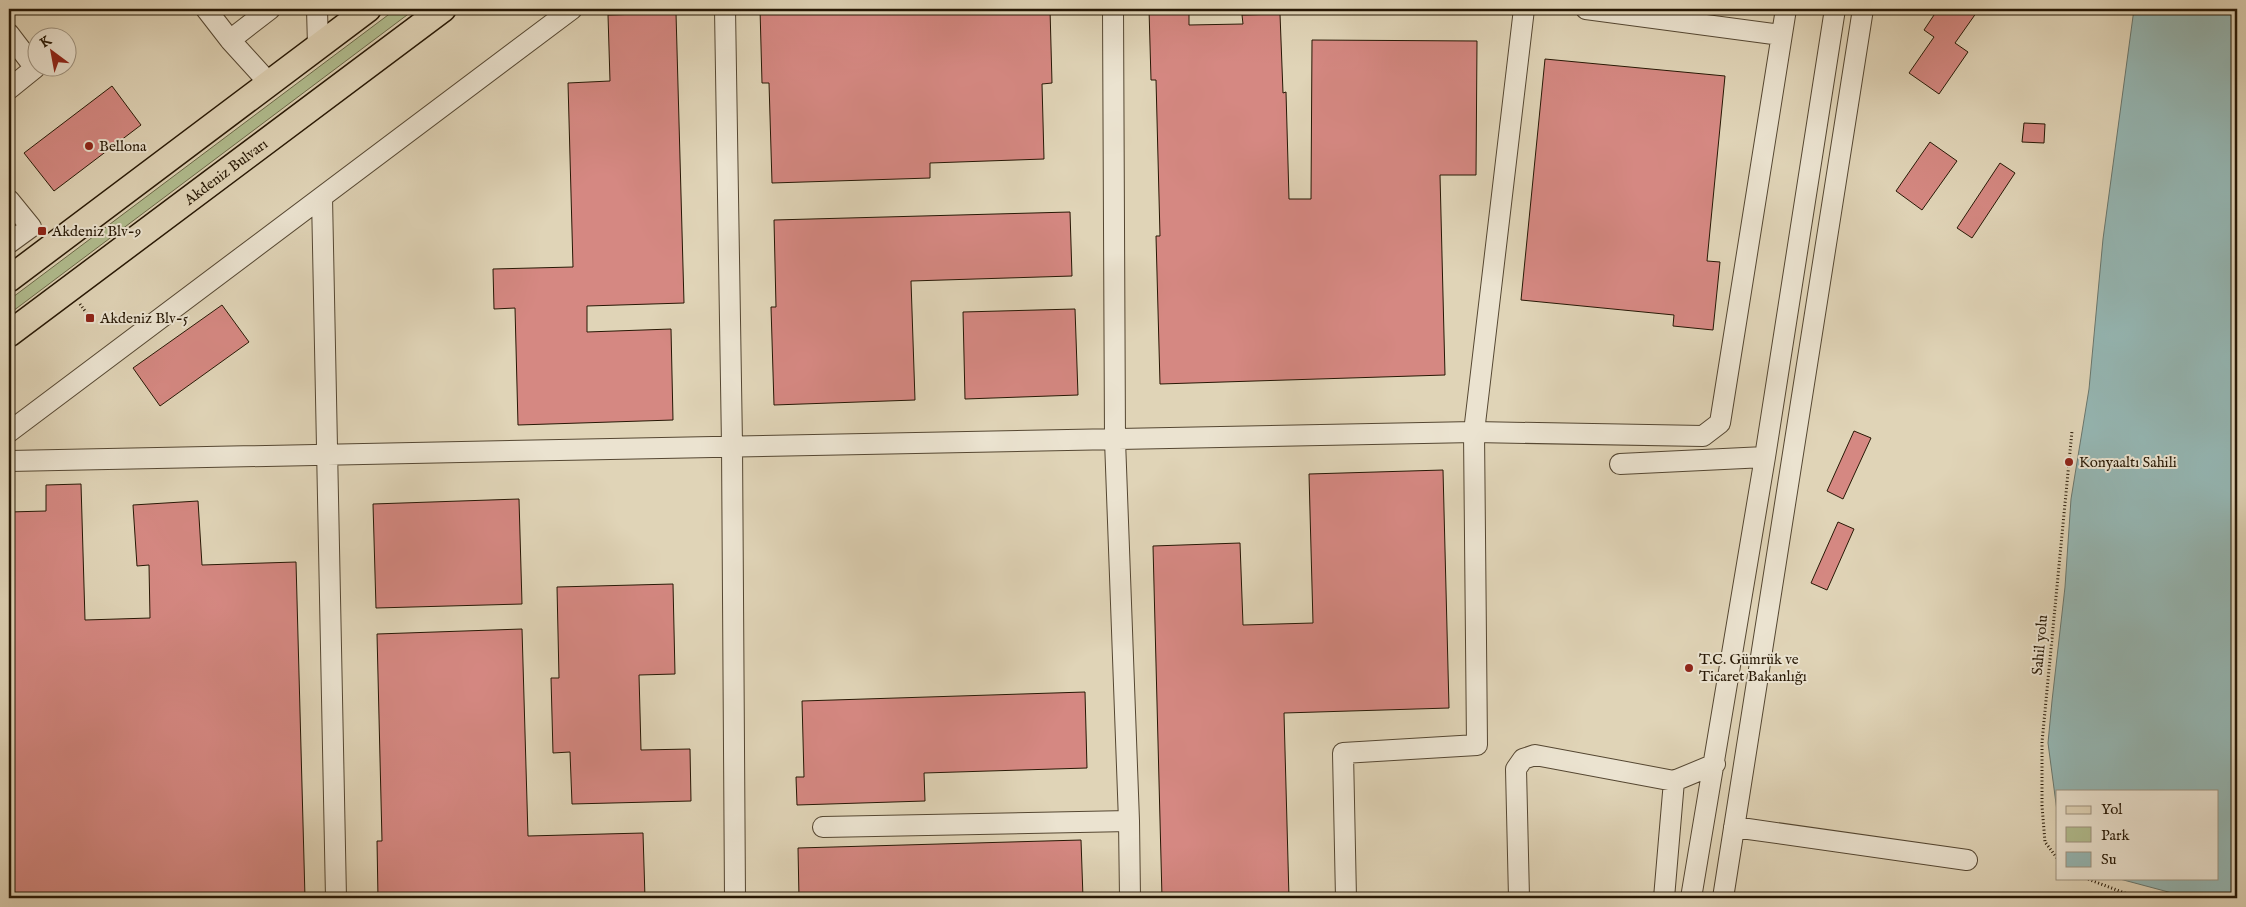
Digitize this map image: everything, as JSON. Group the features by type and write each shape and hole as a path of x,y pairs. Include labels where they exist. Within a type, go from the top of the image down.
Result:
{"main road":[{"path":"9,279 368,9"},
{"name":"Akdeniz Bulvarı","path":"9,334 443,9"}],"street":[{"path":"206,9 230,40 269,83"},
{"path":"230,40 270,9"},
{"path":"317,9 318,46"},
{"path":"9,432 572,9"},
{"path":"724,9 732,446 735,898"},
{"path":"1113,9 1115,440 1130,821 1130,898"},
{"path":"1346,898 1343,753 1477,745 1474,432 1524,9"},
{"path":"1586,9 1781,35"},
{"path":"9,461 1474,432 1703,436 1720,424 1786,9"},
{"path":"1691,898 1765,457 1835,9"},
{"path":"1723,898 1863,9"},
{"path":"9,34 35,68 9,89"},
{"path":"1824,78 1851,81"},
{"path":"1820,106 1846,110"},
{"path":"322,197 336,898"},
{"path":"9,200 31,227 9,243"},
{"path":"1620,464 1765,457"},
{"path":"1519,898 1516,769 1523,759 1535,756 1674,781 1715,764"},
{"path":"1664,898 1674,781"},
{"path":"822,826 1130,821"},
{"path":"1734,827 1966,860"}],"path":[{"name":"Sahil yolu","path":"2056,857 2045,842 2042,806 2042,742 2072,431"},
{"path":"2090,880 2138,898"}],"green space":[{"path":"396,9 415,9 9,314 9,300"}],"water":[{"path":"2134,9 2237,9 2237,898 2191,898 2124,880 2218,880 2218,790 2056,790 2056,803 2048,743 2065,587 2071,499 2089,389 2103,239"}],"building":[{"path":"760,9 1050,9 1052,83 1042,84 1044,159 930,163 930,178 772,183 769,83 762,83"},
{"path":"1149,9 1189,9 1189,25 1243,24 1242,15 1280,14 1283,93 1286,92 1289,199 1311,199 1312,40 1477,41 1476,175 1440,175 1445,375 1160,384 1156,236 1160,236 1156,80 1151,80"},
{"path":"1938,9 1979,9 1955,43 1968,52 1939,94 1909,73 1934,37 1924,30"},
{"path":"676,13 684,303 587,306 587,332 671,329 673,420 518,425 515,308 494,309 493,269 573,267 568,83 610,81 608,15"},
{"path":"1545,59 1725,76 1707,261 1720,262 1713,330 1673,326 1674,315 1521,300"},
{"path":"112,86 141,125 54,191 24,153"},
{"path":"2024,123 2045,124 2044,143 2022,142"},
{"path":"1930,142 1957,161 1922,210 1896,191"},
{"path":"2000,163 2015,173 1972,238 1957,228"},
{"path":"1070,212 1072,276 911,281 915,400 774,405 771,307 776,307 774,220"},
{"path":"222,305 249,342 160,406 133,368"},
{"path":"1075,309 1078,395 965,399 963,312"},
{"path":"1854,431 1871,438 1843,499 1827,491"},
{"path":"1443,470 1449,708 1284,713 1289,898 1162,898 1153,546 1240,543 1243,625 1313,623 1309,474"},
{"path":"81,484 85,620 150,618 149,565 137,566 133,505 198,501 202,565 296,562 305,898 9,898 9,512 46,511 46,485"},
{"path":"519,499 522,604 376,608 373,504"},
{"path":"1838,522 1854,529 1827,590 1811,583"},
{"path":"673,584 675,674 639,675 641,750 690,749 691,801 572,804 570,752 553,753 551,678 559,678 557,587"},
{"path":"522,629 528,836 643,833 645,898 378,898 377,841 382,841 377,634"},
{"path":"1085,692 1087,768 924,773 925,801 797,805 796,777 804,777 802,701"},
{"path":"1081,840 1083,898 799,898 798,848"}],"place":[{"name":"Bellona","path":"89,146"},
{"name":"Akdeniz Blv-9","path":"42,231"},
{"name":"Akdeniz Blv-5","path":"90,318"},
{"name":"Konyaaltı Sahili","path":"2069,462"},
{"name":"T.C. Gümrük ve Ticaret Bakanlığı","path":"1689,668"}]}
